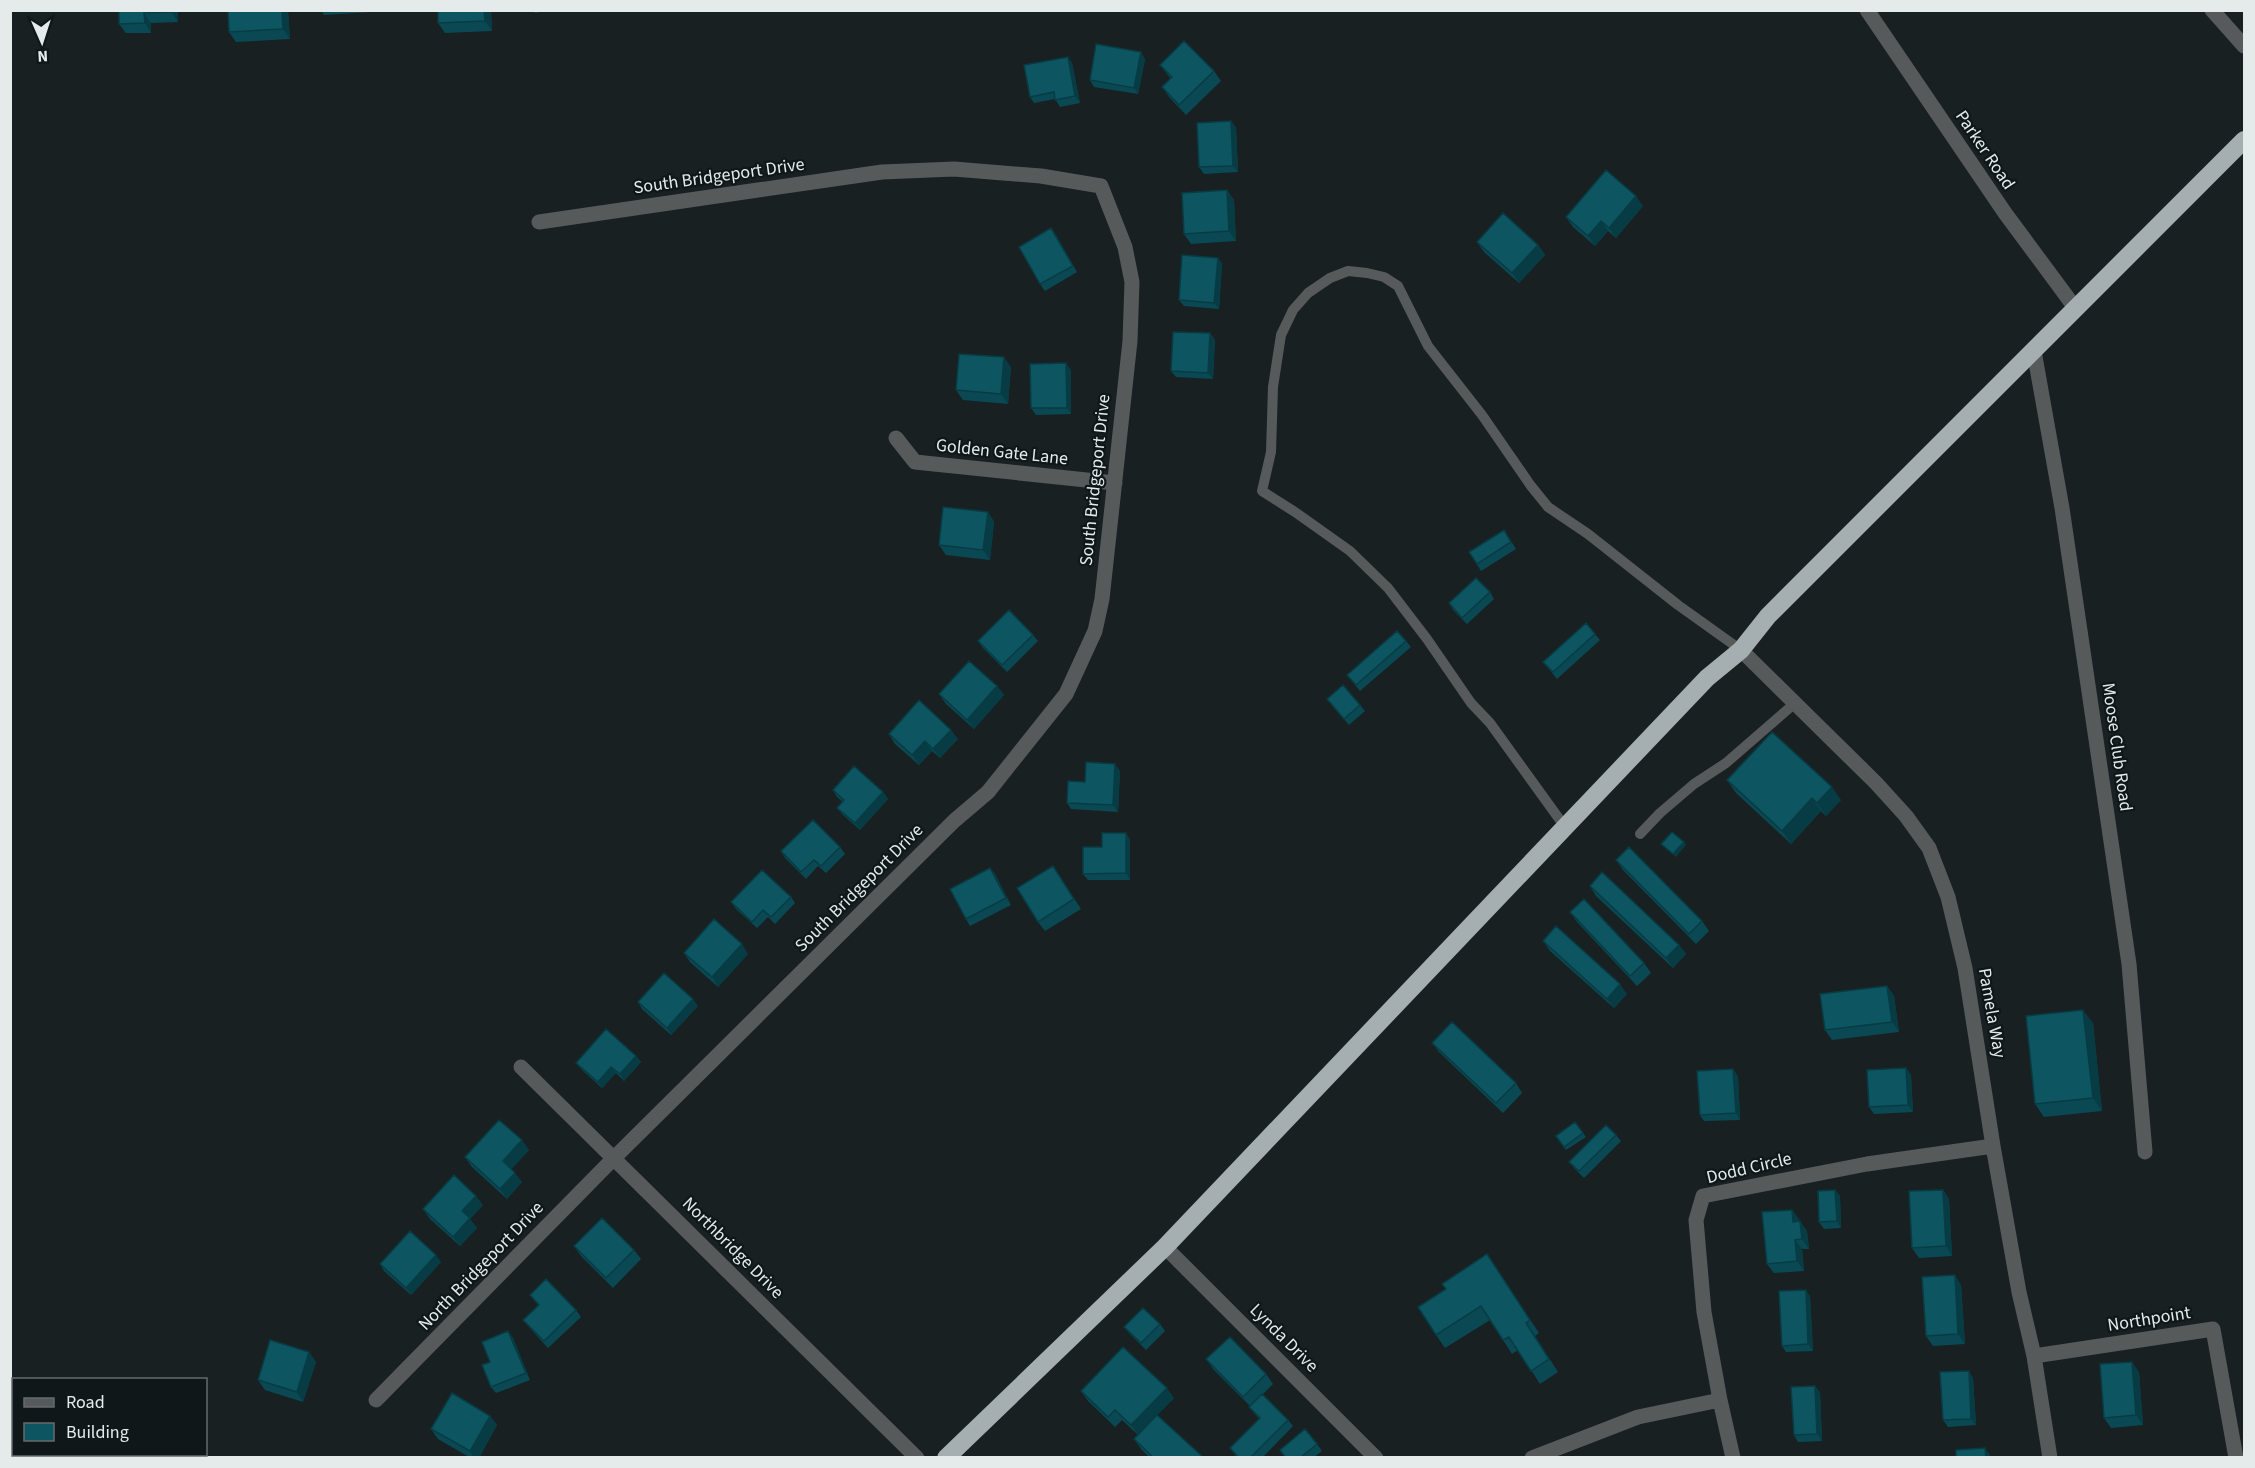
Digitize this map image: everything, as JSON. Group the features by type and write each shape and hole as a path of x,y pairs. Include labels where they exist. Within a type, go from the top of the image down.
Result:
{"highway":[{"path":"946,1458 1166,1246 1707,678 1741,650 1768,616 2244,140"}],"street":[{"name":"Parker Road","path":"1867,10 2005,213 2076,309"},
{"path":"2215,12 2244,46"},
{"name":"South Bridgeport Drive","path":"539,222 882,172 954,169 1041,176 1101,186 1125,247 1132,282 1130,341 1102,598 1095,631 1066,694 988,792 954,821 614,1158"},
{"name":"Moose Club Road","path":"2034,351 2064,520 2128,964 2145,1152"},
{"name":"Golden Gate Lane","path":"896,438 915,462 1115,483"},
{"name":"Pamela Way","path":"1741,650 1876,783 1906,816 1929,848 1948,897 1965,968 1993,1146 2019,1292 2034,1356 2050,1458"},
{"name":"Northbridge Drive","path":"521,1067 917,1458"},
{"name":"Dodd Circle","path":"1733,1458 1704,1312 1696,1220 1703,1196 1856,1166 1993,1146"},
{"name":"North Bridgeport Drive","path":"376,1400 614,1158"},
{"name":"Lynda Drive","path":"1166,1246 1376,1458"},
{"name":"Northpoint","path":"2034,1356 2212,1329 2236,1458"},
{"path":"1532,1458 1638,1418 1720,1400"}],"lane":[{"path":"1565,827 1388,588 1350,550 1262,491 1271,452 1273,387 1281,335 1293,310 1308,293 1330,278 1347,271 1384,277 1398,286 1428,346 1482,415 1548,507 1588,534 1678,605 1741,650"},
{"path":"1640,834 1660,813 1694,784 1726,763 1795,703"}],"building":[{"path":"119,10 171,10 171,12 144,13 145,23 119,24"},
{"path":"228,10 282,10 283,29 229,32"},
{"path":"438,10 484,10 485,21 438,23"},
{"path":"1184,41 1214,71 1179,105 1162,87 1172,77 1160,65"},
{"path":"1096,44 1141,52 1134,88 1090,80"},
{"path":"1068,57 1075,96 1055,100 1054,92 1030,97 1024,65"},
{"path":"1231,121 1233,166 1199,167 1197,123"},
{"path":"1606,170 1636,196 1609,228 1601,221 1588,236 1566,217"},
{"path":"1227,190 1229,231 1184,234 1182,193"},
{"path":"1503,213 1538,245 1512,273 1477,242"},
{"path":"1051,228 1073,266 1040,284 1019,247"},
{"path":"1182,255 1218,258 1214,303 1179,300"},
{"path":"1173,332 1210,333 1208,373 1171,371"},
{"path":"959,354 1004,357 1001,394 956,390"},
{"path":"1066,363 1067,408 1031,408 1030,364"},
{"path":"943,507 988,512 983,550 939,545"},
{"path":"1504,530 1511,542 1477,564 1469,552"},
{"path":"1476,578 1490,592 1462,618 1449,603"},
{"path":"1009,610 1033,635 1002,665 978,641"},
{"path":"1586,623 1595,634 1553,672 1543,662"},
{"path":"1397,631 1406,641 1356,685 1347,675"},
{"path":"969,661 997,686 967,720 939,694"},
{"path":"1343,685 1360,705 1344,719 1327,699"},
{"path":"919,700 951,730 933,749 925,741 912,755 889,734"},
{"path":"1772,732 1832,787 1817,803 1812,798 1782,831 1727,780"},
{"path":"1086,762 1115,764 1113,805 1067,803 1068,781 1085,782"},
{"path":"854,766 883,792 855,823 837,808 844,800 833,790"},
{"path":"813,820 840,847 821,866 814,860 801,872 781,851"},
{"path":"1672,832 1684,842 1673,854 1661,844"},
{"path":"1102,833 1126,833 1126,873 1083,874 1083,847 1102,847"},
{"path":"1629,847 1702,921 1689,934 1616,860"},
{"path":"1053,866 1074,899 1038,922 1017,888"},
{"path":"990,868 1006,898 966,919 950,889"},
{"path":"762,870 791,897 771,917 763,910 752,922 731,902"},
{"path":"1602,872 1679,945 1666,958 1590,886"},
{"path":"1584,899 1644,963 1630,976 1570,912"},
{"path":"714,919 742,944 712,977 684,953"},
{"path":"1556,926 1620,984 1607,999 1543,941"},
{"path":"664,973 693,999 667,1028 638,1002"},
{"path":"1887,986 1892,1022 1825,1030 1820,994"},
{"path":"2083,1010 2093,1098 2035,1104 2026,1016"},
{"path":"1452,1022 1516,1083 1496,1103 1432,1043"},
{"path":"606,1029 636,1056 620,1074 611,1067 598,1082 576,1063"},
{"path":"1906,1068 1908,1105 1869,1107 1867,1070"},
{"path":"1733,1069 1736,1113 1700,1115 1697,1071"},
{"path":"499,1120 522,1140 503,1161 515,1173 500,1189 465,1157"},
{"path":"1575,1122 1583,1133 1564,1147 1556,1136"},
{"path":"1606,1125 1616,1135 1579,1171 1569,1162"},
{"path":"454,1175 476,1196 462,1211 470,1218 453,1237 423,1209"},
{"path":"1835,1190 1837,1221 1819,1222 1818,1191"},
{"path":"1943,1190 1946,1246 1912,1248 1909,1191"},
{"path":"1792,1210 1793,1222 1800,1221 1802,1239 1795,1240 1797,1261 1767,1264 1762,1212"},
{"path":"602,1218 634,1250 606,1278 574,1246"},
{"path":"410,1231 436,1255 406,1288 380,1264"},
{"path":"1487,1254 1530,1320 1526,1323 1549,1359 1531,1371 1509,1337 1503,1340 1481,1306 1436,1335 1418,1307 1446,1289 1442,1284"},
{"path":"1955,1275 1958,1334 1926,1336 1922,1277"},
{"path":"546,1279 576,1310 544,1341 523,1320 539,1305 530,1295"},
{"path":"1806,1290 1808,1344 1782,1346 1779,1291"},
{"path":"1143,1308 1160,1324 1141,1343 1124,1327"},
{"path":"508,1331 526,1373 491,1387 482,1365 490,1362 482,1342"},
{"path":"1230,1337 1266,1374 1243,1397 1206,1359"},
{"path":"270,1340 309,1352 297,1392 258,1380"},
{"path":"1123,1347 1167,1388 1131,1425 1115,1410 1108,1417 1081,1391"},
{"path":"2132,1362 2136,1415 2104,1418 2100,1364"},
{"path":"1969,1371 1971,1419 1943,1420 1940,1372"},
{"path":"1815,1386 1817,1434 1794,1435 1791,1387"},
{"path":"452,1393 490,1416 470,1451 431,1429"},
{"path":"1262,1394 1288,1420 1250,1458 1239,1458 1230,1448 1260,1418 1249,1407"},
{"path":"1157,1415 1203,1458 1154,1458 1134,1439"},
{"path":"1305,1429 1317,1444 1300,1458 1286,1458 1280,1450"},
{"path":"1985,1448 1986,1458 1956,1458 1956,1450"}]}
